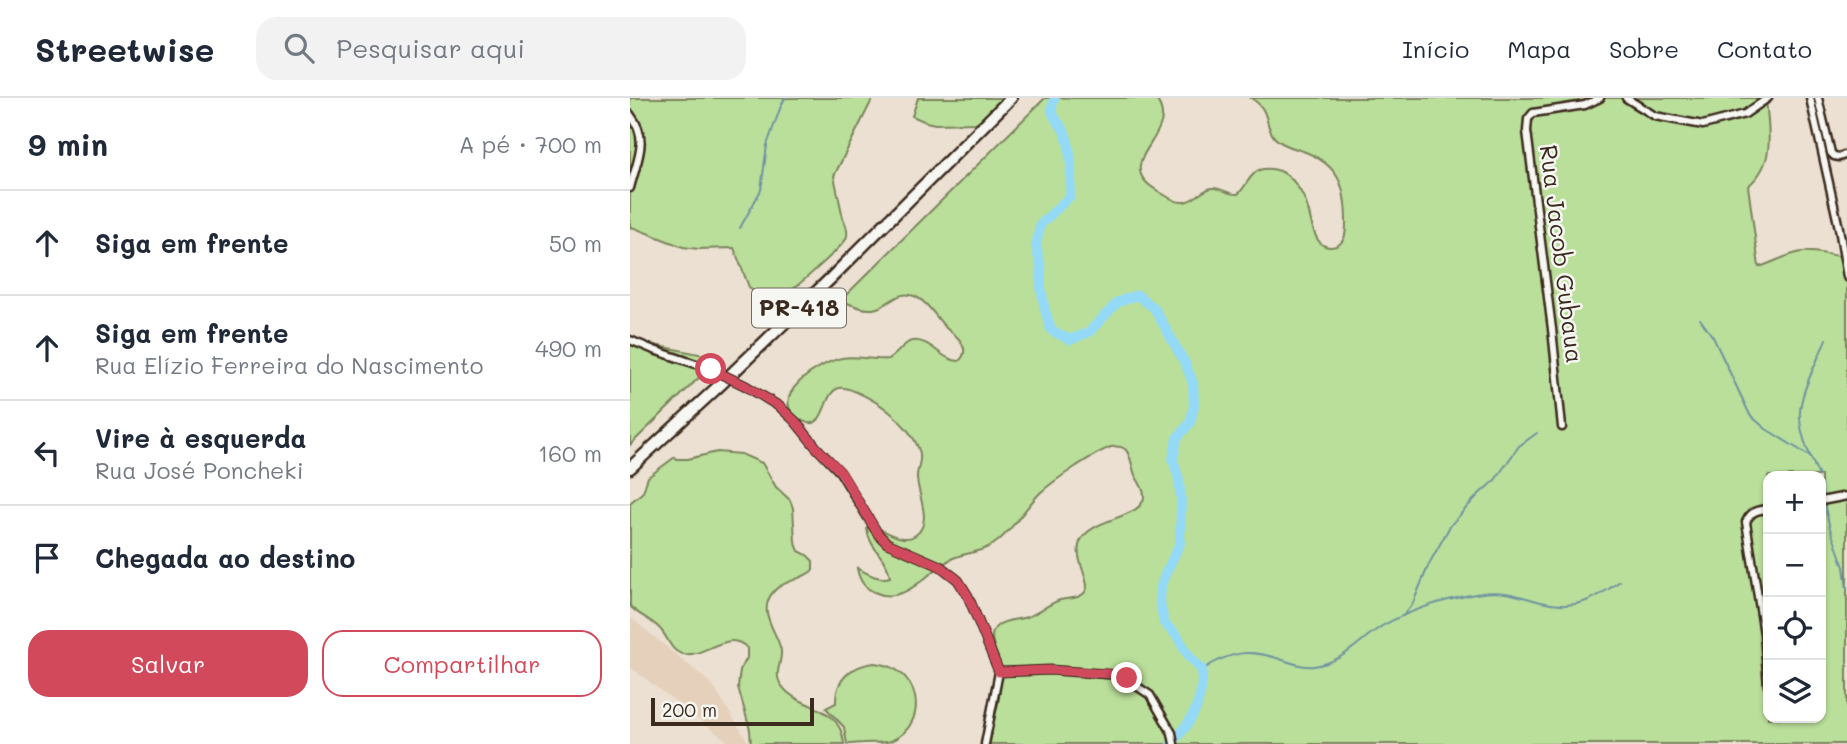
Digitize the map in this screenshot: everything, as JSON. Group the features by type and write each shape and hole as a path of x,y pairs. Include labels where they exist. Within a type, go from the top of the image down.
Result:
{"highway":[{"name":"PR-418","path":"630,468 831,278 1011,98"}],"street":[{"name":"Rua Jacob Gubaua","path":"1562,428 1548,289 1527,131 1528,119 1533,113 1585,105 1600,98"},
{"path":"1626,98 1655,116 1703,125 1745,114 1768,98"},
{"path":"1810,98 1847,277"},
{"path":"1818,98 1830,153 1839,157 1847,153"},
{"path":"630,114 639,125 642,136 630,188"},
{"path":"630,340 653,351 711,369 780,407 841,472 878,534 887,543 940,566 958,580 968,596 999,672 985,744"},
{"path":"1826,499 1847,496"},
{"path":"1763,510 1750,514 1746,522 1766,660"},
{"path":"999,672 1049,670 1120,675 1150,695 1172,733 1174,744"}],"shaded area":[{"path":"630,617 712,684 747,744 731,744 630,667"}],"green space":[{"path":"630,98 873,98 834,176 847,228 843,244 790,291 768,296 749,287 734,248 683,247 630,228"},
{"path":"918,98 1004,98 975,123 935,124 912,116"},
{"path":"1045,98 1155,98 1162,111 1161,124 1142,158 1140,169 1144,180 1170,198 1183,202 1212,188 1238,194 1259,170 1280,171 1298,187 1315,235 1323,245 1329,247 1339,244 1345,233 1346,210 1338,179 1325,163 1278,140 1271,133 1262,108 1251,98 1766,98 1769,134 1767,156 1757,177 1748,186 1759,267 1802,252 1847,256 1847,744 990,744 1001,676 993,631 1003,622 1027,617 1060,600 1083,594 1087,583 1079,556 1080,542 1086,533 1095,527 1137,508 1143,502 1144,494 1126,450 1111,447 1084,461 1046,488 993,545 953,558 916,585 896,595 870,590 862,582 857,568 877,577 890,577 867,528 874,527 897,537 909,538 920,531 923,524 923,508 917,483 920,457 917,444 910,433 882,406 856,392 844,388 833,391 820,418 809,423 791,411 788,402 791,392 809,374 832,361 848,357 889,359 912,341 925,343 953,360 959,361 964,350 958,338 919,298 903,295 873,309 841,300"},
{"path":"630,340 719,358 630,445"},
{"path":"717,452 741,454 762,463 776,487 790,500 795,541 799,551 813,561 813,570 779,587 769,598 767,614 781,651 778,679 787,692 835,720 841,730 844,744 751,744 750,730 738,687 740,670 747,658 747,648 732,641 700,652 679,653 658,627 630,606 630,503 643,492 648,477 675,457 688,459"},
{"path":"874,663 889,666 901,673 910,684 916,708 912,721 904,732 891,741 847,744 844,727 826,708 836,703 838,687 846,675 858,667"}],"waterway":[{"path":"740,228 761,190 767,145 785,98"},
{"path":"1055,98 1052,109 1068,141 1071,172 1070,196 1040,225 1036,246 1041,267 1041,288 1051,330 1070,340 1089,332 1118,302 1137,295 1154,308 1185,363 1193,383 1194,406 1190,423 1177,438 1173,459 1181,501 1180,543 1164,577 1160,602 1164,623 1202,670 1202,681 1191,719 1171,744"},
{"path":"1700,319 1713,337 1750,415 1766,429 1811,457"},
{"path":"1817,471 1804,440 1800,409 1805,389 1826,339"},
{"path":"1403,616 1413,603 1429,564 1450,526 1495,480 1519,446 1537,433"},
{"path":"1826,512 1844,567 1847,589"},
{"path":"1202,670 1223,658 1241,653 1271,656 1298,665 1324,664 1342,656 1382,626 1438,603 1493,592 1553,604 1574,604 1602,594 1620,581"}],"route":[{"path":"711,369 780,407 795,421 841,472 878,534 887,543 940,566 958,580 968,596 999,672 1049,670 1113,674 1127,678"}]}
